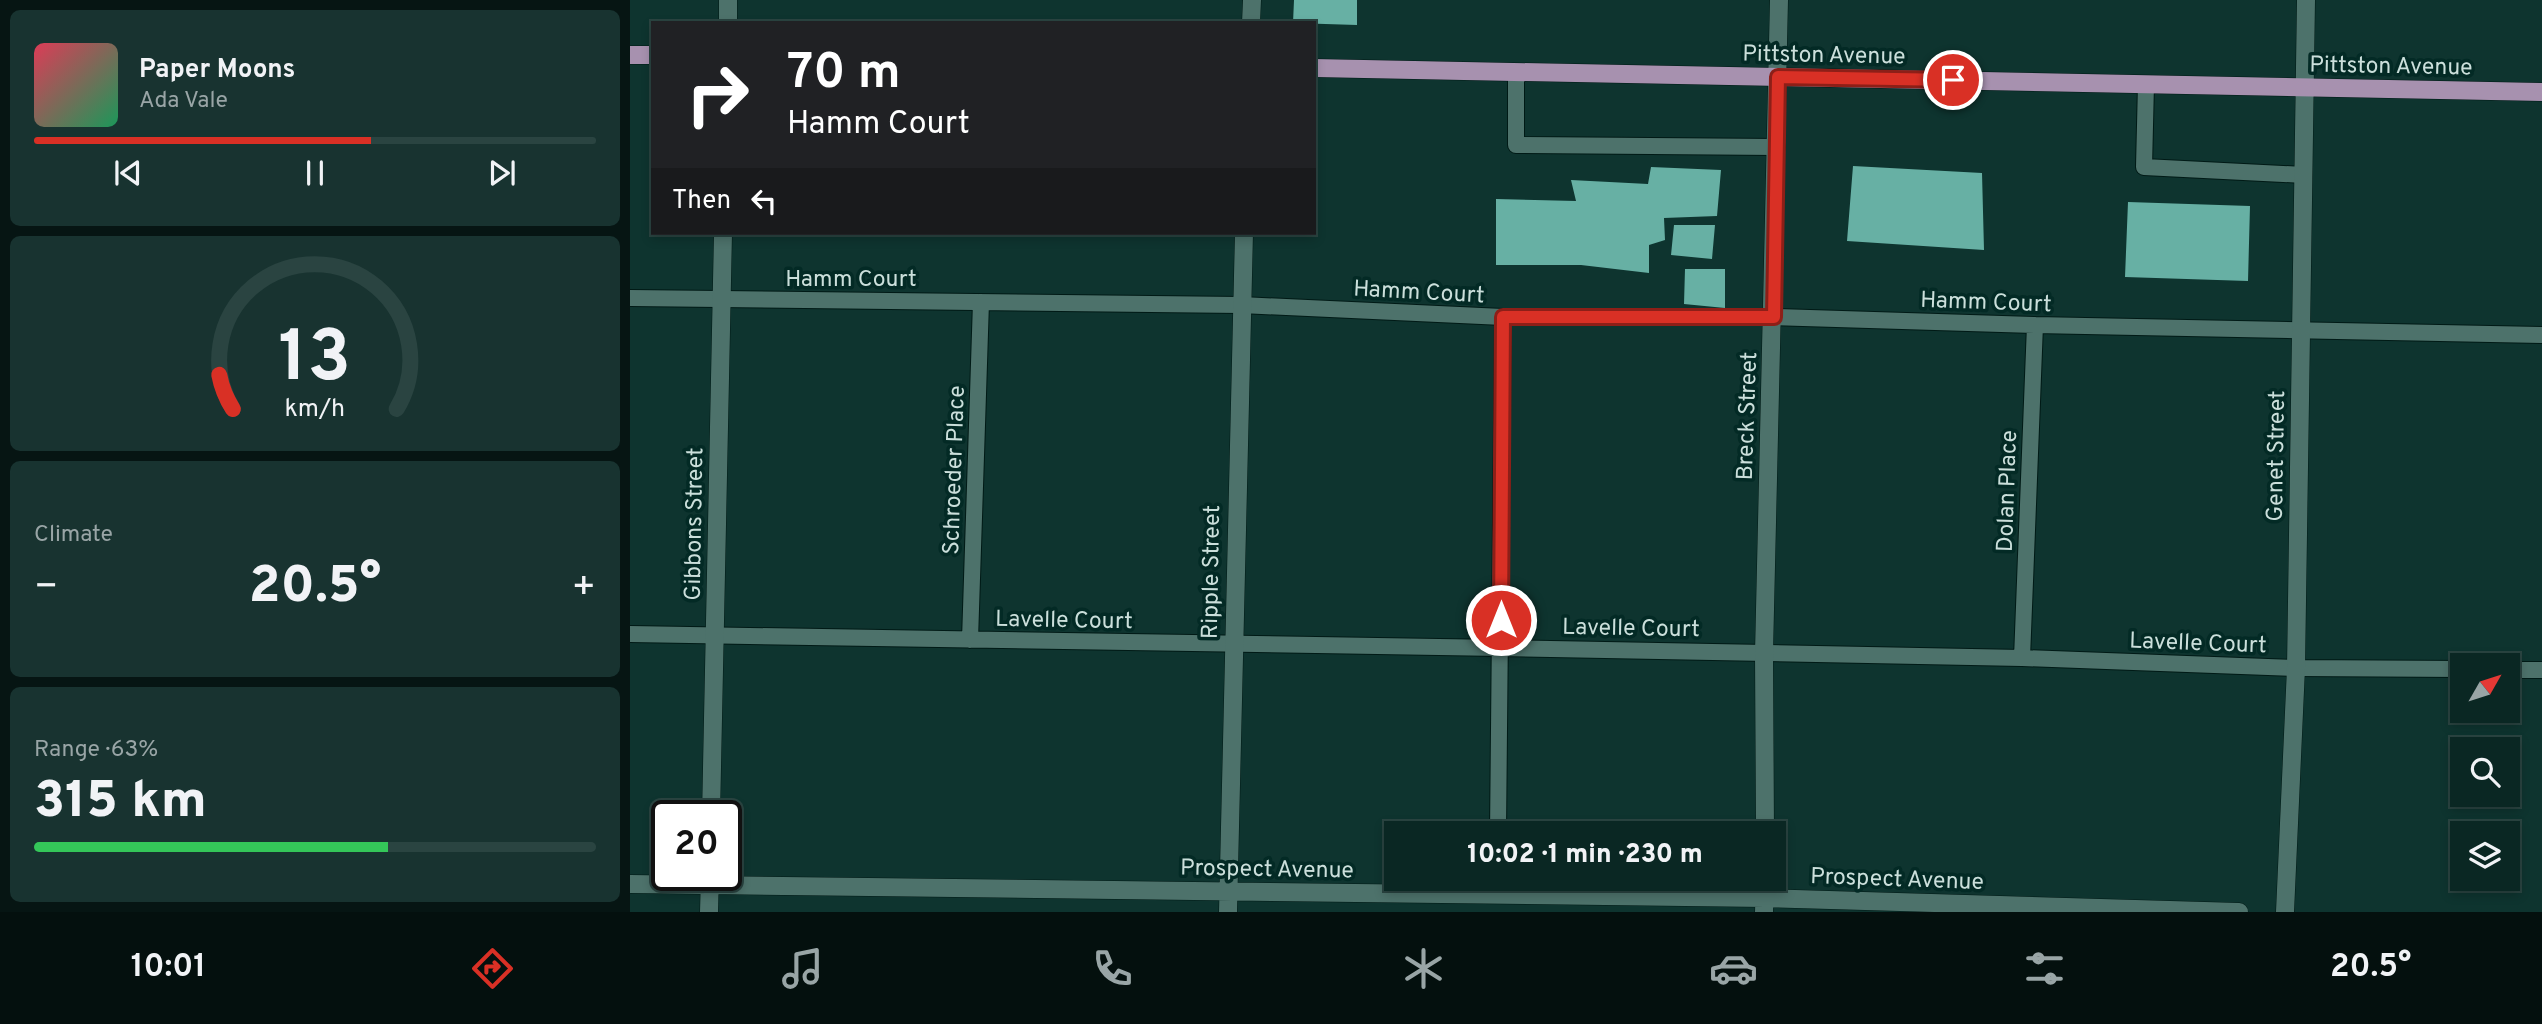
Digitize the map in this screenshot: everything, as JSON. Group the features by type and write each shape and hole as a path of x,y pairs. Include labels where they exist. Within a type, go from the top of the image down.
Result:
{"main road":[{"path":"630,55 651,55"},
{"name":"Pittston Avenue","path":"1316,68 2542,92"}],"street":[{"path":"727,21 728,0"},
{"path":"1251,21 1252,0"},
{"name":"Breck Street","path":"1765,821 1764,653 1774,317 1779,0"},
{"name":"Genet Street","path":"2285,912 2296,668 2306,0"},
{"name":"Gibbons Street","path":"711,800 723,235"},
{"name":"Ripple Street","path":"1228,912 1244,235"},
{"name":"Prospect Avenue","path":"742,881 1227,892 1384,889"},
{"name":"Prospect Avenue","path":"630,884 651,883"},
{"path":"709,912 710,891"},
{"name":"Prospect Avenue","path":"1557,891 1765,905 2239,912"}],"lane":[{"path":"1516,72 1516,145 1777,147"},
{"path":"2146,84 2144,167 2304,175"},
{"name":"Hamm Court","path":"630,298 1241,305 1503,317 1774,317 2542,335"},
{"name":"Schroeder Place","path":"970,640 981,302"},
{"path":"1498,821 1503,317"},
{"name":"Dolan Place","path":"2022,659 2035,325"},
{"name":"Lavelle Court","path":"630,634 1764,653 2296,668 2450,669"},
{"path":"2520,670 2542,670"}],"building":[{"path":"1294,0 1357,0 1357,25 1293,21"},
{"path":"1853,166 1982,173 1984,250 1847,241"},
{"path":"1651,167 1721,170 1717,216 1664,218 1665,240 1649,245 1649,273 1581,265 1496,265 1496,199 1576,201 1571,180 1648,184"},
{"path":"2128,202 2250,206 2248,281 2125,277"},
{"path":"1674,225 1715,225 1712,259 1671,255"},
{"path":"1685,269 1725,269 1725,308 1684,304"}],"route":[{"path":"1501,620 1503,317 1774,317 1778,77 1953,80"}]}
